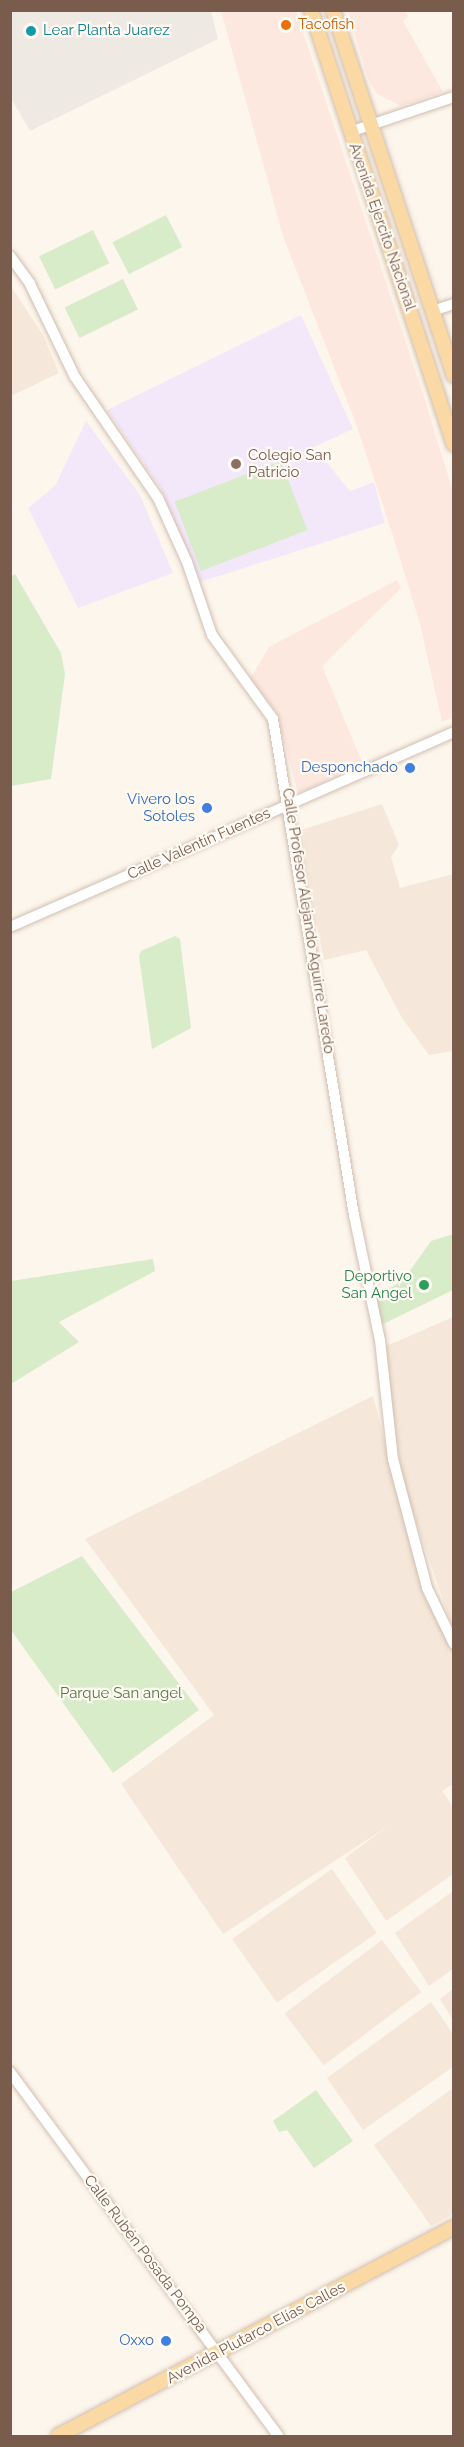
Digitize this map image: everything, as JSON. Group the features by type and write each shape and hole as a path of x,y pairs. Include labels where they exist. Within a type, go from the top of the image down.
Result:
{"main road":[{"name":"Avenida Ejercito Nacional","path":"311,10 453,444"},
{"name":"Avenida Ejercito Nacional","path":"333,10 453,375"},
{"name":"Avenida Plutarco Elías Calles","path":"58,2436 219,2353 453,2227"}],"street":[{"path":"350,132 372,127 453,97"},
{"name":"Calle Profesor Alejando Aguirre Laredo","path":"10,256 30,284 80,386 158,498 187,562 212,635 268,709 279,741 354,1215 380,1340 393,1459 427,1588 453,1644"},
{"path":"432,311 453,304"},
{"name":"Calle Valentín Fuentes","path":"10,927 453,732"},
{"name":"Calle Rubén Posada Pompa","path":"10,2072 278,2436"}],"shaded area":[{"path":"11,10 211,11 218,39 30,131 11,98"},
{"path":"221,11 296,11 425,400 453,492 453,717 442,722 420,624 394,539 355,421 283,236"},
{"path":"348,11 405,11 408,16 403,21 443,92 401,106 377,94 368,79"},
{"path":"10,285 43,335 59,373 11,396"},
{"name":"Colegio San Patricio","path":"301,315 353,429 314,447 350,491 374,482 385,523 200,582 161,489 107,410"},
{"path":"86,421 140,495 173,573 78,608 28,508 55,486"},
{"path":"397,580 401,588 322,666 363,764 298,793 276,711 250,679 269,647"},
{"path":"382,804 399,845 391,857 400,888 453,874 453,1051 429,1055 402,1018 366,950 324,960 317,925 313,925 298,831"},
{"path":"453,1317 453,1629 403,1484 384,1347"},
{"path":"373,1396 421,1581 453,1645 453,1784 442,1791 453,1807 453,1874 386,1921 345,1858 388,1826 223,1934 121,1784 214,1715 85,1539"},
{"path":"332,1869 377,1933 277,2003 232,1939"},
{"path":"453,1891 453,1969 429,1986 395,1933"},
{"path":"382,1940 421,1992 324,2065 285,2013"},
{"path":"453,1989 453,2020 440,1999"},
{"path":"431,2002 453,2034 453,2067 363,2130 327,2078"},
{"path":"453,2088 453,2214 431,2226 374,2145"}],"green space":[{"path":"166,215 182,247 129,274 113,242"},
{"path":"93,230 109,263 55,290 39,256"},
{"path":"123,279 138,310 79,338 65,307"},
{"path":"281,461 308,530 201,571 175,502"},
{"path":"15,574 61,653 65,674 51,779 11,786 10,577"},
{"path":"175,936 180,939 191,1028 152,1049 139,956 141,951"},
{"name":"Deportivo San Angel","path":"453,1234 453,1290 379,1326 370,1301 404,1279 431,1241"},
{"path":"153,1259 155,1271 59,1322 79,1342 11,1384 11,1281"},
{"name":"Parque San angel","path":"82,1556 199,1710 113,1773 11,1630 11,1592"},
{"path":"316,2090 353,2141 314,2168 287,2130 279,2132 273,2121"}],"place":[{"name":"Tacofish","path":"286,25"},
{"name":"Lear Planta Juarez","path":"31,31"},
{"name":"Colegio San Patricio","path":"236,464"},
{"name":"Desponchado","path":"410,768"},
{"name":"Vivero los Sotoles","path":"207,808"},
{"name":"Deportivo San Angel","path":"424,1285"},
{"name":"Oxxo","path":"166,2341"}]}
